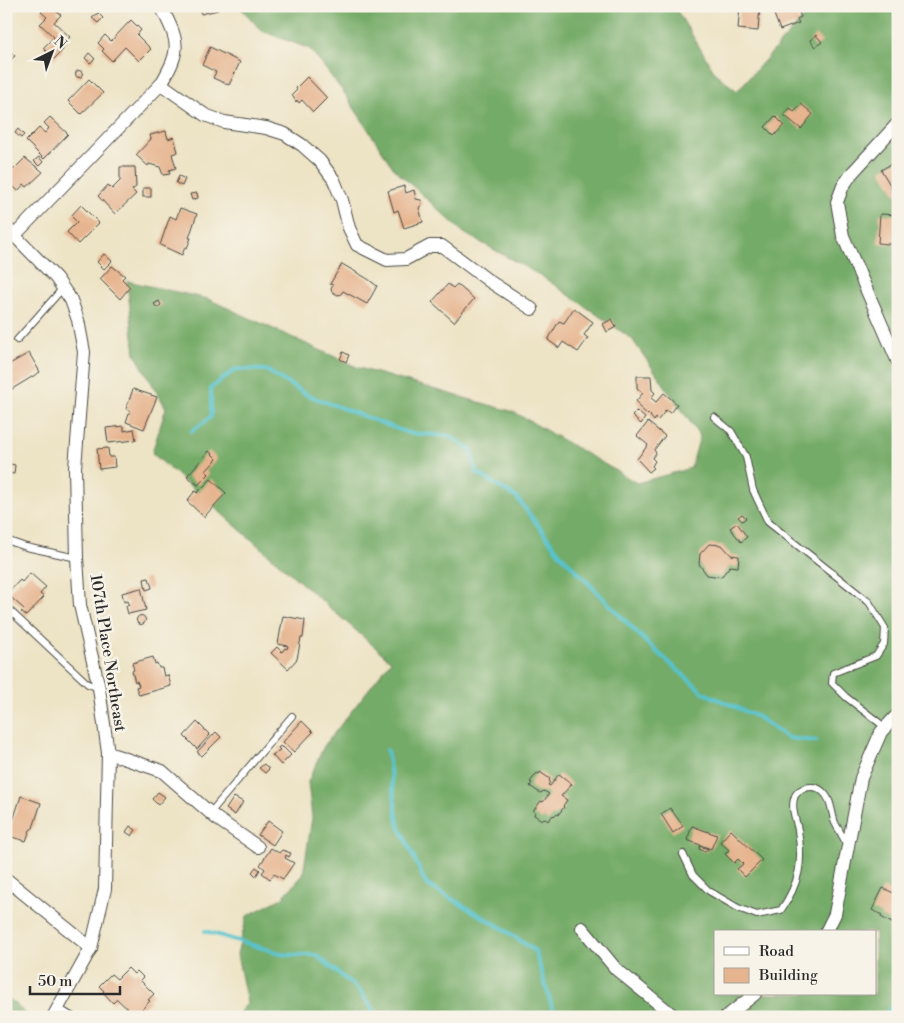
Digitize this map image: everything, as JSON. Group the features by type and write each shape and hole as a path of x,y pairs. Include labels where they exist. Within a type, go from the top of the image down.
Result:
{"street":[{"path":"10,231 161,84 172,66 177,49 174,32 161,6"},
{"path":"161,84 206,115 224,122 266,128 285,134 302,145 320,161 334,180 342,200 349,228 357,245 387,260 406,259 430,246 442,246 489,281 532,309"},
{"path":"898,123 853,172 843,186 836,202 844,236 898,362"},
{"name":"107th Place Northeast","path":"10,231 56,278 71,300 78,320 84,352 75,468 80,605 100,688 108,753 105,888 91,948 56,1013"},
{"path":"827,930 835,914 861,778 881,732 898,714"},
{"path":"108,753 162,771 210,813 258,847"},
{"path":"6,879 91,948"},
{"path":"582,928 616,969 675,1017"},
{"path":"726,1017 752,996"}],"lane":[{"path":"17,340 63,288"},
{"path":"714,417 732,431 746,457 753,490 768,522 869,602 885,628 884,644 876,656 833,673 832,683 846,697 886,728"},
{"path":"6,540 26,547 77,558"},
{"path":"6,607 88,684 100,688"},
{"path":"210,813 292,716"},
{"path":"683,854 693,875 709,891 738,908 757,915 781,910 791,896 799,875 801,856 793,805 794,796 802,789 813,787 822,791 830,804 835,821 848,847"},
{"path":"56,1013 73,1017"}],"green space":[{"path":"239,6 674,6 716,74 737,91 814,6 898,6 898,1017 236,1017 247,1003 237,954 247,916 282,898 303,875 312,818 308,782 324,746 391,661 152,453 166,408 135,354 127,281 208,299 359,368 514,412 637,483 691,468 700,436 632,339 543,277 464,233 394,169 345,94 310,49 262,31"},
{"path":"6,996 29,1017 6,1017"}],"building":[{"path":"46,6 62,6 57,12 61,15 54,22 70,37 61,47 63,50 54,59 43,48 54,37 40,24 47,17 41,12"},
{"path":"199,6 217,6 218,10 201,14"},
{"path":"740,6 760,6 758,31 738,29"},
{"path":"774,6 784,6 785,8 796,6 801,17 797,19 799,23 780,30 772,9 775,8"},
{"path":"98,13 103,18 98,23 92,18"},
{"path":"131,20 141,30 137,35 151,49 139,61 125,47 112,61 102,51 104,49 98,43 105,35 111,41"},
{"path":"816,35 822,42 815,47 810,40"},
{"path":"210,47 240,62 229,85 213,78 216,72 202,65"},
{"path":"9,50 15,56 9,61 6,59 6,53"},
{"path":"89,53 95,59 90,63 85,58"},
{"path":"79,71 82,74 79,77 76,74"},
{"path":"307,77 327,98 313,112 302,100 299,103 297,100 296,102 292,95"},
{"path":"89,79 103,93 81,114 68,101"},
{"path":"801,104 813,114 801,129 784,115 790,108 794,112"},
{"path":"775,116 784,125 774,136 765,127"},
{"path":"50,117 68,134 44,159 26,141 39,128 45,133 49,128 44,123"},
{"path":"18,129 24,135 21,138 15,133"},
{"path":"166,131 168,139 174,137 178,152 172,154 176,168 169,170 170,174 163,175 160,167 149,164 148,166 136,155 151,139 150,135"},
{"path":"39,157 43,162 39,166 34,161"},
{"path":"25,158 43,172 27,187 24,184 18,191 6,177"},
{"path":"898,160 898,195 897,196 881,170"},
{"path":"120,167 135,167 136,187 132,190 136,194 115,214 98,196 108,185 112,189 120,181"},
{"path":"179,176 185,179 182,186 176,183"},
{"path":"404,186 406,193 414,190 416,199 421,200 422,204 419,208 423,222 404,228 398,210 394,212 388,191"},
{"path":"143,188 151,188 151,197 143,197"},
{"path":"197,193 198,198 192,200 190,194"},
{"path":"81,205 99,223 78,244 67,232 77,222 71,216"},
{"path":"180,208 197,214 189,238 191,238 182,255 160,245 170,216 176,219"},
{"path":"880,214 898,215 898,245 878,243"},
{"path":"104,254 112,261 104,269 97,262"},
{"path":"342,264 377,286 367,304 343,291 338,295 332,292 333,285 330,284"},
{"path":"112,266 125,276 122,279 130,287 120,299 100,279"},
{"path":"448,284 453,288 457,284 474,299 454,322 432,302"},
{"path":"159,301 161,305 157,308 154,304"},
{"path":"574,308 593,322 584,335 588,338 578,352 563,342 559,348 548,340 559,321 564,323"},
{"path":"612,319 616,327 607,332 603,324"},
{"path":"343,352 349,355 346,362 340,359"},
{"path":"29,353 40,372 12,389 6,379 6,366"},
{"path":"637,376 651,376 652,390 655,393 651,398 656,402 664,393 677,404 670,413 666,410 658,420 656,418 654,421 649,413 648,415 638,406 639,404 636,401 643,393 637,388"},
{"path":"133,389 157,397 144,429 126,422 130,410 126,409"},
{"path":"637,411 645,418 641,424 632,416"},
{"path":"648,422 665,436 654,450 656,453 652,458 655,461 652,466 654,468 649,472 637,459 648,445 637,436"},
{"path":"124,426 124,431 134,429 136,440 108,443 106,428"},
{"path":"108,448 109,457 114,457 115,467 99,469 97,449"},
{"path":"209,451 217,459 206,471 209,474 198,485 187,476"},
{"path":"6,463 15,465 14,474 6,473"},
{"path":"211,479 226,493 204,517 187,501 195,491 197,493"},
{"path":"742,514 746,518 742,521 738,517"},
{"path":"737,523 747,537 741,542 730,528"},
{"path":"709,544 722,545 731,555 739,556 738,567 730,566 721,577 707,575 699,564 700,554"},
{"path":"30,573 46,587 40,594 44,597 26,616 21,612 24,609 7,594 20,580 22,582"},
{"path":"149,578 152,588 146,590 144,579"},
{"path":"141,588 146,610 128,614 126,606 129,605 128,601 124,602 122,593"},
{"path":"141,616 145,620 141,624 137,620"},
{"path":"283,616 305,620 303,638 301,638 297,659 288,669 271,653 277,647 282,652 288,646 278,644"},
{"path":"153,657 155,664 157,663 159,668 162,668 164,676 168,675 171,686 139,695 136,687 139,686 137,681 135,682 132,663"},
{"path":"302,721 313,732 294,752 283,742"},
{"path":"197,722 210,735 197,749 184,736"},
{"path":"216,732 221,737 202,756 197,752"},
{"path":"280,746 291,755 281,765 272,755 280,750 278,748"},
{"path":"264,764 269,769 265,773 259,768"},
{"path":"540,772 550,779 548,785 550,786 559,774 572,784 561,796 567,800 564,807 558,815 553,815 548,821 534,815 535,812 533,811 549,794 544,791 540,793 530,786 532,783 530,782"},
{"path":"158,792 165,797 158,805 152,799"},
{"path":"21,796 41,803 33,828 30,830 26,841 8,836"},
{"path":"234,797 243,802 235,815 226,809"},
{"path":"670,808 683,826 673,833 661,814"},
{"path":"268,821 282,831 273,845 258,835"},
{"path":"130,826 136,830 132,836 126,832"},
{"path":"692,826 717,835 711,849 687,840"},
{"path":"731,830 762,860 745,877 737,869 743,864 738,859 734,863 725,854 729,850 720,842"},
{"path":"700,846 708,849 706,852 699,849"},
{"path":"271,848 279,853 282,850 291,853 289,857 286,855 285,858 294,863 283,879 274,874 270,879 262,873 265,869 260,865"},
{"path":"256,867 260,870 256,876 252,872"},
{"path":"883,888 898,895 898,911 892,923 872,910"},
{"path":"128,968 134,974 137,971 143,977 140,980 154,994 148,1000 150,1001 135,1016 117,999 113,1003 99,986 111,974 117,979"}],"waterway":[{"path":"192,431 211,417 211,388 236,369 266,370 307,395 408,433 450,436 471,450 476,472 517,498 560,554 647,643 704,693 758,717 788,738 816,741"},
{"path":"387,750 398,823 426,884 502,928 535,951 555,1017"},
{"path":"205,931 286,955 316,955 359,990 378,1017"},
{"path":"884,1017 898,997"}]}
